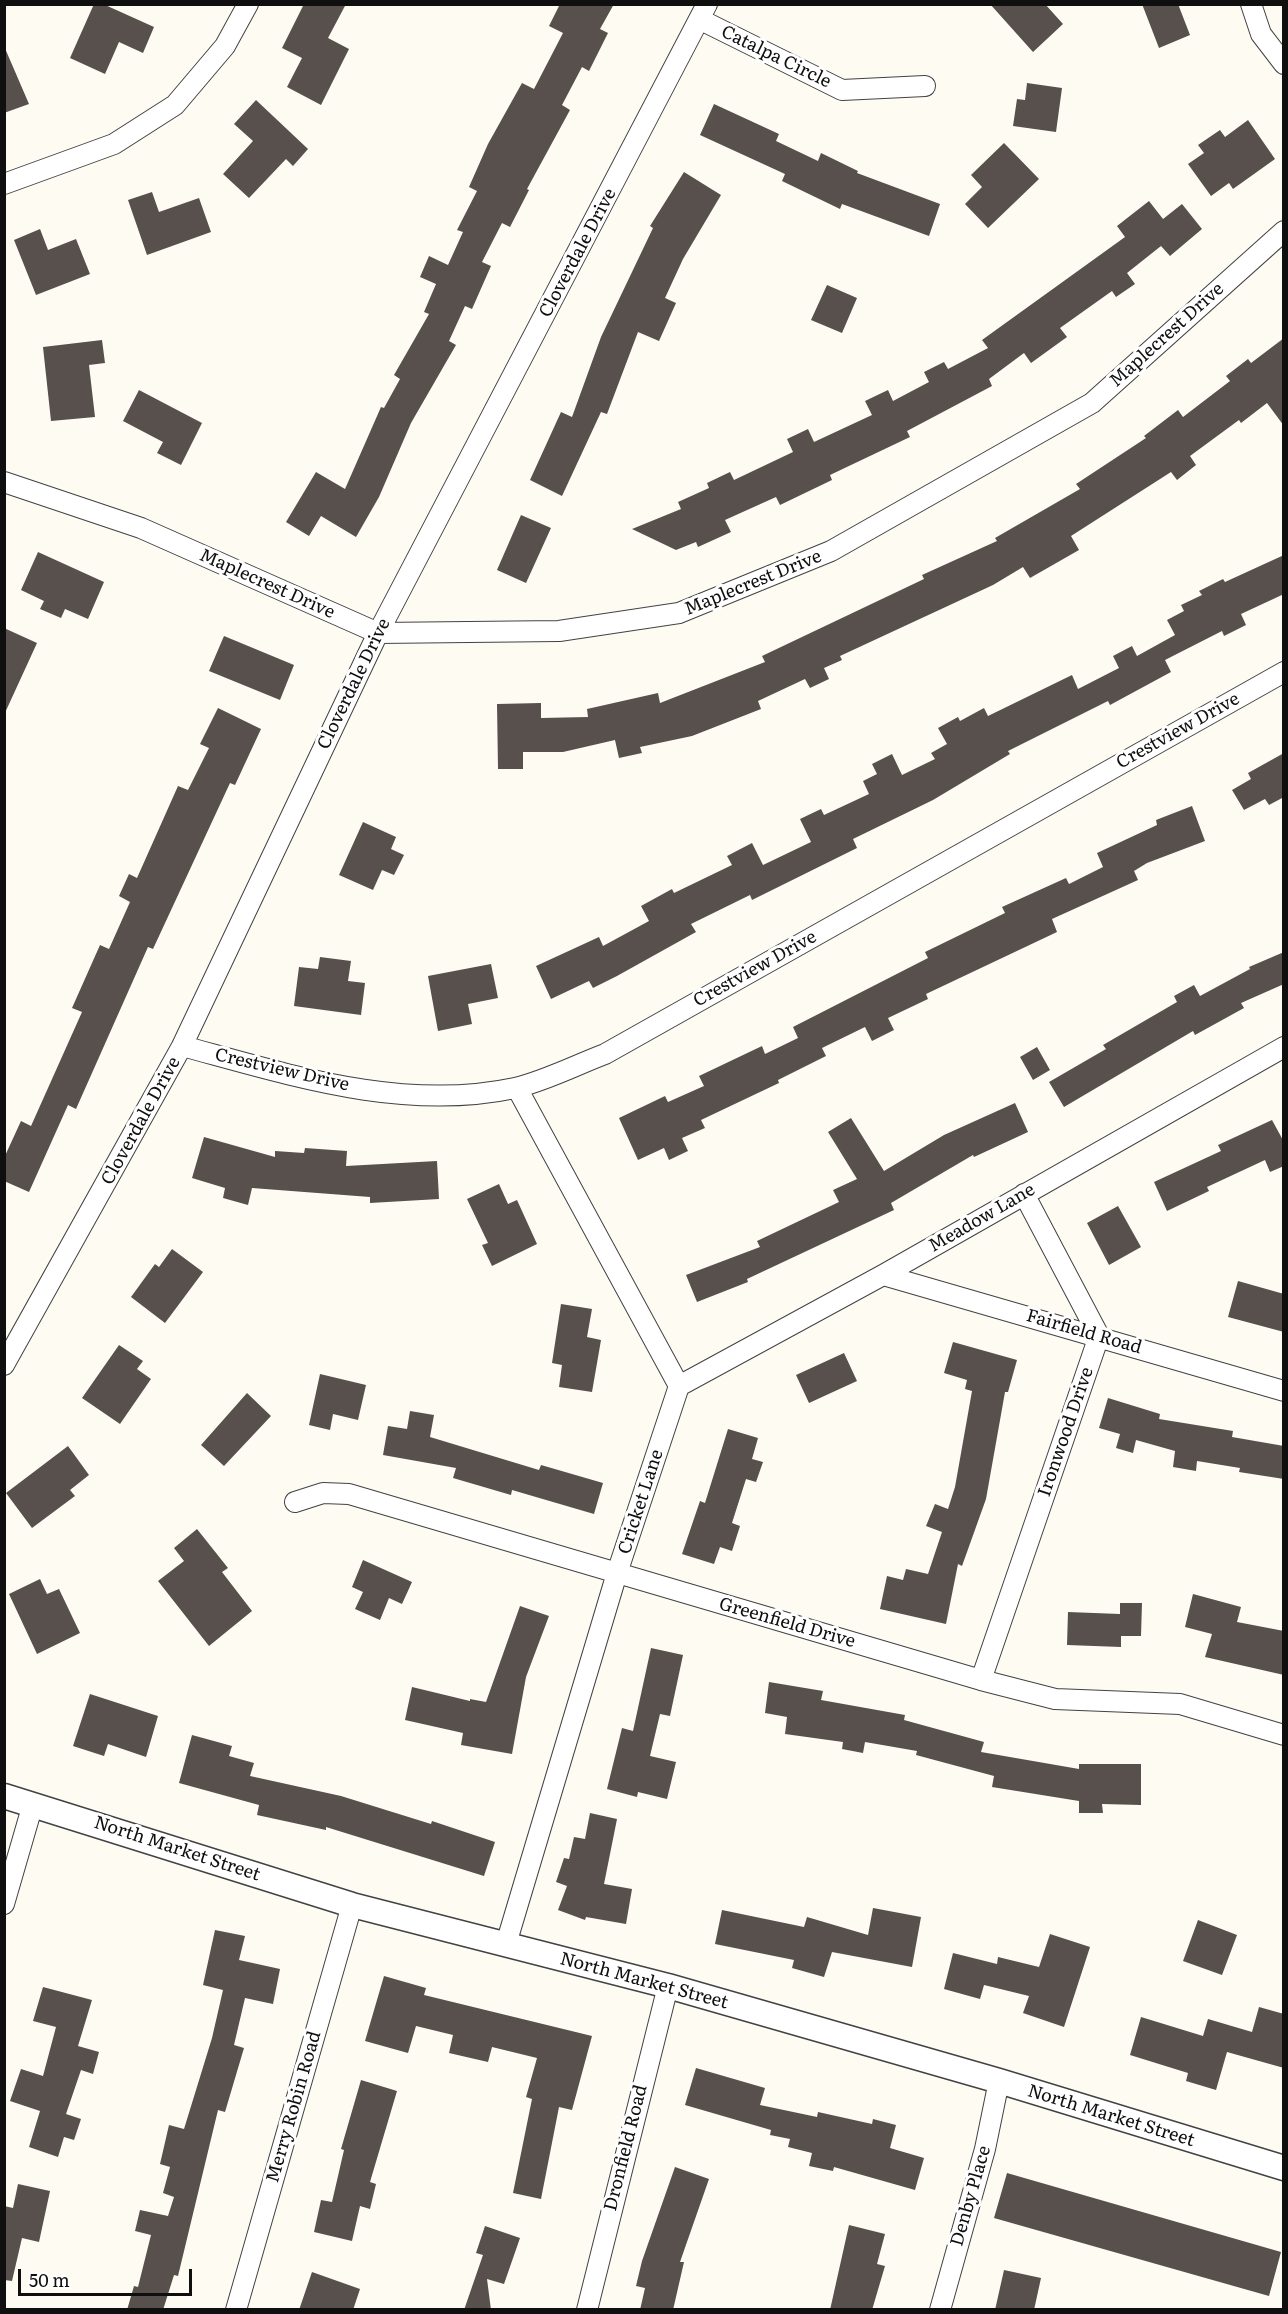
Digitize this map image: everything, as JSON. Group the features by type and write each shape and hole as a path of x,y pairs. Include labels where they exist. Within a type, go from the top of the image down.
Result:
{"street":[{"path":"4,184 114,144 175,105 225,46 248,4"},
{"path":"1251,4 1261,34 1284,64"},
{"name":"Catalpa Circle","path":"704,12 842,90 925,86"},
{"name":"Cloverdale Drive","path":"4,1365 182,1046 378,633 704,12"},
{"name":"Maplecrest Drive","path":"4,482 141,528 378,633 559,631 680,613 831,551 1092,403 1284,231"},
{"name":"Crestview Drive","path":"182,1046 302,1078 383,1092 448,1097 517,1088 605,1054 1284,672"},
{"name":"Meadow Lane","path":"679,1386 883,1275 1284,1047"},
{"path":"517,1088 679,1386"},
{"path":"1024,1194 1099,1336"},
{"name":"Fairfield Road","path":"883,1275 1284,1391"},
{"name":"Ironwood Drive","path":"981,1680 1099,1336"},
{"name":"Cricket Lane","path":"506,1944 617,1573 679,1386"},
{"name":"Greenfield Drive","path":"295,1502 323,1493 349,1494 981,1680 1055,1699 1180,1704 1284,1735"},
{"name":"North Market Street","path":"4,1796 352,1905 668,1986 999,2081 1284,2168"},
{"path":"4,1904 33,1804"},
{"name":"Merry Robin Road","path":"236,2310 352,1905"},
{"name":"Dronfield Road","path":"587,2310 668,1986"},
{"name":"Denby Place","path":"940,2310 985,2149 999,2081"}],"building":[{"path":"94,4 103,4 154,27 143,53 119,42 105,74 70,58"},
{"path":"304,4 346,4 328,38 349,49 321,105 287,87 302,58 282,48"},
{"path":"560,4 614,4 600,29 608,33 589,71 582,67 562,105 570,110 527,189 529,190 510,227 502,223 482,262 491,266 472,309 465,306 449,341 456,345 411,423 379,497 356,537 321,516 309,536 286,522 316,472 345,489 381,407 384,408 400,379 394,375 429,314 424,312 436,284 420,277 429,256 448,265 463,232 457,230 477,191 469,187 488,144 522,83 534,89 563,33 549,26"},
{"path":"990,4 1045,4 1063,24 1033,52"},
{"path":"1142,4 1178,4 1190,35 1159,48"},
{"path":"4,46 29,104 4,113"},
{"path":"1027,83 1062,88 1056,132 1013,126 1017,99 1025,100"},
{"path":"256,100 308,149 293,166 286,159 249,198 223,174 253,141 234,124"},
{"path":"714,104 779,134 776,141 818,161 821,153 858,171 857,173 940,204 929,236 842,204 840,209 782,181 785,174 700,135"},
{"path":"1248,120 1275,159 1233,189 1229,183 1211,196 1188,164 1204,153 1198,145 1220,130 1225,137"},
{"path":"1004,143 1039,179 988,228 965,204 982,187 971,175"},
{"path":"684,172 721,195 683,259 665,298 676,303 659,341 638,332 607,414 601,412 562,496 530,480 561,412 572,417 601,337 653,228 650,226"},
{"path":"152,192 159,212 199,198 211,232 147,255 128,200"},
{"path":"1149,201 1163,219 1182,204 1202,229 1170,256 1161,246 1127,273 1135,284 1116,297 1112,291 1060,328 1067,337 1031,363 1024,353 989,379 992,386 907,431 910,437 830,475 832,480 780,505 776,497 725,520 731,532 698,547 696,542 676,550 632,529 681,509 678,502 709,488 707,483 730,472 734,480 793,452 787,439 808,429 814,442 872,415 865,401 888,390 893,401 929,382 924,372 944,362 948,369 988,348 982,340 1125,237 1117,226"},
{"path":"40,229 48,250 76,239 90,274 36,295 14,240"},
{"path":"827,285 857,298 842,333 811,320"},
{"path":"1284,338 1284,426 1267,403 1241,423 1239,420 1190,456 1196,465 1177,480 1171,472 1071,536 1079,550 1030,578 1023,567 993,585 840,656 842,660 824,668 829,679 810,688 805,679 758,701 761,709 692,736 640,747 642,753 619,758 615,740 563,752 523,752 523,769 498,769 497,704 541,703 541,718 588,717 587,709 658,693 660,703 765,662 762,656 924,579 922,575 997,541 995,538 1080,489 1076,484 1146,438 1144,436 1178,410 1183,417 1230,381 1226,376 1248,359 1251,363"},
{"path":"102,340 105,363 89,365 95,417 51,421 43,347"},
{"path":"139,390 202,423 181,465 157,453 163,442 123,421"},
{"path":"521,515 551,528 526,583 497,570"},
{"path":"38,552 104,582 88,619 65,609 61,618 40,609 44,601 21,590"},
{"path":"1284,555 1284,594 1241,614 1246,625 1224,636 1222,631 1165,660 1171,672 1110,705 1108,701 1008,751 1010,754 933,800 853,839 857,848 752,900 750,895 691,924 696,932 617,976 593,988 589,981 551,999 536,966 599,937 603,946 649,921 641,906 672,889 674,893 732,865 727,856 752,843 763,865 811,842 800,819 821,809 824,815 869,794 863,781 877,774 872,764 892,754 902,775 935,759 931,753 947,744 938,728 958,717 960,721 984,708 988,716 1072,675 1078,689 1119,668 1113,656 1132,646 1137,656 1175,635 1167,620 1184,611 1181,605 1202,595 1199,591 1223,579 1225,582"},
{"path":"4,628 37,643 4,715"},
{"path":"224,636 294,665 280,700 209,671"},
{"path":"218,708 261,729 235,785 230,783 153,949 148,947 76,1109 68,1105 29,1192 4,1181 4,1158 21,1121 31,1126 82,1012 72,1008 100,945 109,949 130,902 119,896 129,874 137,878 178,786 188,790 209,748 200,744"},
{"path":"1284,753 1284,797 1269,805 1265,799 1244,810 1232,790 1251,779 1248,773"},
{"path":"1192,806 1205,841 1147,863 1134,871 1138,880 1052,919 1057,932 926,994 928,999 888,1018 894,1030 872,1041 865,1027 822,1048 826,1056 778,1080 779,1083 701,1120 705,1128 682,1138 688,1151 669,1160 664,1148 638,1160 619,1118 665,1096 668,1102 704,1086 699,1076 762,1046 765,1054 798,1038 793,1027 928,958 925,952 1005,913 1002,907 1066,878 1069,884 1103,867 1097,853 1157,825 1156,820"},
{"path":"363,822 396,837 391,849 404,855 394,875 382,870 373,890 339,875"},
{"path":"1284,952 1284,984 1241,1003 1244,1008 1195,1035 1193,1031 1064,1107 1049,1082 1106,1049 1103,1045 1177,1002 1174,996 1194,985 1200,996 1250,969 1249,967"},
{"path":"320,957 351,961 348,981 365,983 361,1015 294,1006 299,967 318,969"},
{"path":"491,964 498,998 468,1004 472,1024 438,1031 428,976"},
{"path":"1037,1047 1050,1070 1033,1080 1020,1057"},
{"path":"1015,1103 1028,1132 974,1157 973,1155 891,1203 894,1210 747,1279 748,1282 697,1302 686,1275 760,1247 757,1241 839,1202 833,1190 857,1179 828,1132 851,1118 884,1171 944,1135"},
{"path":"1272,1120 1284,1142 1284,1166 1270,1172 1265,1160 1207,1187 1209,1191 1167,1211 1154,1182 1221,1151 1218,1145"},
{"path":"204,1137 275,1157 275,1151 304,1153 305,1148 347,1151 346,1166 437,1161 439,1199 370,1203 370,1197 252,1188 248,1205 223,1198 225,1188 192,1178"},
{"path":"499,1184 508,1204 517,1200 537,1244 492,1266 482,1245 488,1243 467,1199"},
{"path":"1118,1206 1141,1247 1109,1265 1087,1223"},
{"path":"172,1249 203,1272 165,1323 131,1297 155,1264 159,1267"},
{"path":"1238,1281 1284,1294 1284,1332 1228,1317"},
{"path":"561,1304 592,1309 587,1337 601,1340 592,1392 559,1387 562,1365 552,1363"},
{"path":"953,1342 1017,1360 1008,1392 1005,1392 986,1499 962,1566 958,1564 946,1624 880,1609 887,1576 903,1580 906,1569 928,1574 942,1532 926,1526 935,1504 948,1509 955,1487 972,1391 965,1389 967,1380 944,1373"},
{"path":"119,1345 143,1361 137,1369 151,1379 120,1424 82,1398"},
{"path":"844,1353 857,1381 809,1403 796,1375"},
{"path":"320,1374 366,1385 358,1420 333,1414 330,1430 309,1425"},
{"path":"247,1393 271,1416 224,1466 201,1445"},
{"path":"1108,1398 1160,1414 1159,1419 1233,1431 1232,1437 1284,1446 1284,1479 1239,1472 1240,1468 1197,1461 1196,1471 1173,1467 1175,1451 1136,1440 1133,1453 1116,1448 1120,1434 1099,1428"},
{"path":"410,1411 434,1415 430,1437 539,1470 541,1465 603,1483 594,1514 512,1490 511,1495 453,1478 456,1468 383,1455 388,1426 407,1429"},
{"path":"728,1429 758,1438 752,1459 763,1462 756,1482 746,1479 732,1523 740,1526 732,1551 720,1547 714,1564 682,1554 700,1501 705,1503"},
{"path":"68,1446 89,1475 70,1490 75,1496 32,1528 6,1493"},
{"path":"197,1529 228,1568 222,1572 252,1611 209,1646 158,1581 184,1561 174,1548"},
{"path":"363,1560 412,1582 402,1604 389,1598 380,1620 355,1609 363,1592 352,1587"},
{"path":"40,1579 47,1594 59,1589 80,1633 37,1654 9,1594"},
{"path":"1193,1594 1241,1607 1237,1622 1284,1631 1284,1675 1205,1657 1212,1634 1185,1627"},
{"path":"1120,1603 1142,1603 1141,1636 1121,1636 1121,1647 1067,1645 1068,1612 1120,1614"},
{"path":"520,1606 549,1616 526,1677 512,1754 461,1745 463,1733 405,1720 412,1687 470,1701 470,1699 486,1702"},
{"path":"651,1648 683,1655 670,1716 660,1714 650,1756 676,1762 667,1799 638,1792 637,1797 607,1789 622,1728 633,1731"},
{"path":"769,1682 823,1691 821,1700 905,1715 904,1720 984,1742 981,1752 1079,1769 1079,1764 1141,1764 1141,1805 1102,1804 1103,1813 1079,1813 1079,1801 992,1787 994,1776 916,1755 917,1751 865,1742 863,1753 842,1749 843,1742 785,1734 787,1717 765,1713"},
{"path":"90,1694 158,1716 146,1757 108,1744 104,1756 73,1746"},
{"path":"192,1735 232,1746 229,1756 254,1763 250,1776 341,1796 431,1824 432,1821 495,1842 484,1876 326,1827 326,1830 257,1815 259,1805 179,1783"},
{"path":"590,1813 617,1819 604,1884 632,1889 626,1924 586,1917 585,1920 558,1910 567,1886 556,1882 564,1858 569,1859 574,1837 585,1839"},
{"path":"873,1908 921,1917 912,1967 832,1952 824,1977 792,1968 794,1960 715,1944 722,1910 804,1927 807,1917 868,1935"},
{"path":"1198,1920 1237,1935 1222,1975 1183,1961"},
{"path":"215,1930 245,1936 239,1960 280,1969 273,2004 245,1998 234,2045 244,2048 225,2112 218,2110 178,2276 174,2275 163,2310 127,2310 134,2286 138,2287 151,2235 135,2231 140,2210 168,2216 174,2197 163,2193 170,2167 160,2164 169,2125 184,2129 212,2038 223,1990 203,1985"},
{"path":"1050,1934 1090,1947 1064,2027 1023,2013 1029,1996 984,1985 980,1999 944,1989 953,1953 997,1964 998,1957 1039,1967"},
{"path":"384,1976 426,1988 424,1995 592,2036 572,2110 559,2107 541,2199 513,2193 532,2099 526,2097 537,2058 492,2047 488,2062 449,2053 453,2035 416,2026 408,2053 365,2041"},
{"path":"43,1987 92,2000 78,2046 99,2052 93,2074 81,2070 66,2114 81,2119 74,2140 64,2137 58,2157 29,2147 40,2111 10,2101 21,2069 43,2076 56,2027 33,2021"},
{"path":"1259,2007 1284,2014 1284,2068 1227,2052 1216,2090 1186,2081 1188,2073 1130,2055 1141,2017 1203,2036 1208,2019 1252,2032"},
{"path":"696,2068 765,2088 760,2105 817,2117 818,2112 872,2124 873,2119 896,2125 890,2148 924,2158 915,2190 834,2167 833,2171 809,2166 812,2153 788,2147 790,2139 770,2135 771,2130 685,2105"},
{"path":"361,2080 397,2091 370,2182 376,2184 370,2209 360,2206 352,2241 314,2232 321,2200 332,2202 344,2150 341,2149"},
{"path":"675,2167 709,2179 680,2262 684,2262 673,2310 640,2310 645,2288 636,2286 642,2261"},
{"path":"1007,2173 1281,2252 1269,2296 994,2218"},
{"path":"18,2184 50,2191 39,2242 22,2238 12,2281 4,2280 4,2206 13,2208"},
{"path":"849,2225 885,2234 877,2264 885,2266 872,2310 830,2310"},
{"path":"485,2226 520,2238 504,2284 487,2279 491,2310 464,2310 483,2255 476,2253"},
{"path":"1004,2270 1041,2278 1034,2310 995,2310"},
{"path":"312,2272 360,2289 353,2310 299,2310"}]}
